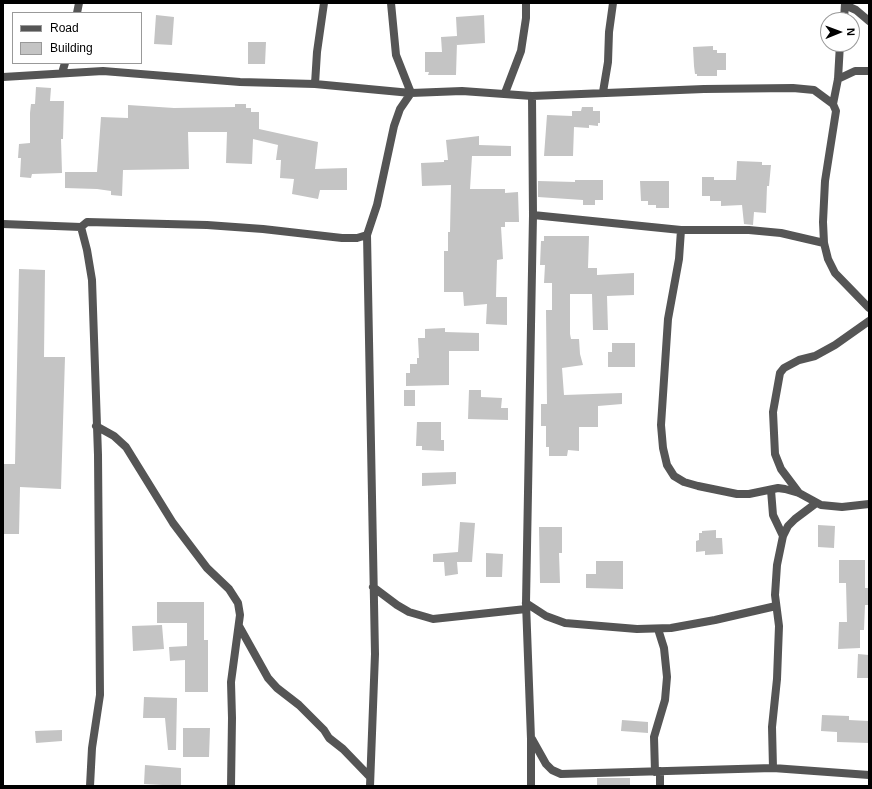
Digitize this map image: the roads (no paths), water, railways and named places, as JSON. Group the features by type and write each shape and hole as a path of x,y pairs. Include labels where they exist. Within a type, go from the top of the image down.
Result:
{"street":[{"path":"315,84 324,3"},
{"path":"391,3 396,55 411,93"},
{"path":"505,93 520,51 526,18 526,3"},
{"path":"603,92 608,62 609,32 613,3"},
{"path":"845,4 856,10 869,21"},
{"path":"833,104 838,79 840,52"},
{"path":"62,73 64,64"},
{"path":"3,77 103,71 240,82 315,84 411,93 462,91 532,96 603,92 804,88 814,90 833,104 836,111 825,181 824,243 828,258 835,273 869,308"},
{"path":"838,79 854,71 869,71"},
{"path":"370,786 374,709 367,235 377,205 394,126 400,109 411,93"},
{"path":"531,786 531,739 526,606 533,215 532,96"},
{"path":"533,215 681,230 749,230 781,233 824,243"},
{"path":"3,224 81,227 87,222 193,225 263,229 342,238 357,238 367,235"},
{"path":"81,227 87,250 92,280 96,426 100,688 92,748 90,786"},
{"path":"681,230 678,260 668,319 661,425 663,448 667,465 674,476 684,482 698,486 743,494 785,489 799,493 815,504 842,507 869,504"},
{"path":"799,493 782,469 775,454 773,412 780,373 784,368 799,360 815,356 835,346 869,321"},
{"path":"96,426 114,436 126,447 173,523 207,568 229,589 238,603 240,615 231,682 231,786"},
{"path":"771,490 773,515 783,536"},
{"path":"773,768 772,727 777,679 779,626 775,595 777,565 783,536 788,526 795,518 815,504"},
{"path":"373,586 397,605 409,612 433,619 526,606 565,623 611,628 658,628 715,620 776,606"},
{"path":"239,626 268,678 277,688 300,705 330,738 343,748 370,777"},
{"path":"658,628 664,648 667,678 665,700 654,737 660,786"},
{"path":"531,739 546,764 552,770 561,774 773,768 869,775"}]}
